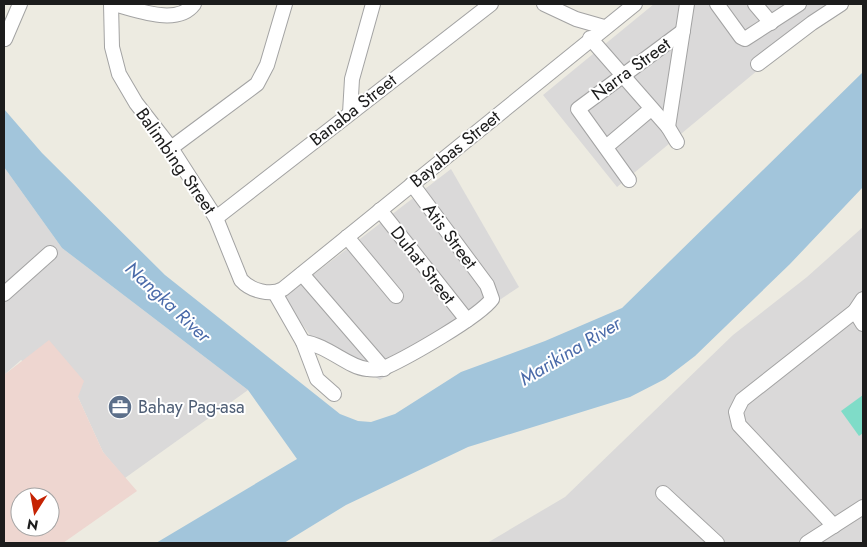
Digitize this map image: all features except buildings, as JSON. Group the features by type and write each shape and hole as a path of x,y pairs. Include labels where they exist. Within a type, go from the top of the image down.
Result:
{"street":[{"path":"5,39 20,4"},
{"path":"112,4 168,15 182,13 194,4"},
{"name":"Balimbing Street","path":"112,4 112,47 119,74 144,116 171,148 216,218 241,280 249,286 275,293"},
{"path":"171,148 257,84 267,65 285,4"},
{"path":"350,113 352,79 373,4"},
{"name":"Banaba Street","path":"216,218 491,4"},
{"path":"544,4 576,19 604,27"},
{"name":"Bayabas Street","path":"275,293 283,290 590,38 635,4"},
{"path":"668,127 687,4"},
{"path":"717,4 741,37 748,38 798,4"},
{"path":"756,4 771,23"},
{"path":"758,64 812,23 841,4"},
{"name":"Narra Street","path":"606,147 579,108 683,31"},
{"path":"590,38 668,127 677,142"},
{"path":"630,180 606,147 651,109"},
{"name":"Atis Street","path":"412,184 488,288 492,299 486,307 466,320"},
{"name":"Duhat Street","path":"380,210 466,320"},
{"path":"347,237 396,296"},
{"path":"4,294 50,253"},
{"path":"302,274 384,369"},
{"path":"275,293 304,342 317,379 334,394"},
{"path":"834,526 739,425 736,412 742,400 855,311 863,299"},
{"path":"855,311 863,324"},
{"path":"304,342 318,344 366,369 384,369 466,320"},
{"path":"663,493 717,543"},
{"path":"807,543 863,507"}],"shaded area":[{"path":"654,4 845,4 758,70 617,187 543,95"},
{"path":"4,167 62,248 248,390 125,478 103,452 78,397 21,360 4,375"},
{"path":"451,169 519,287 380,380 310,335 283,298"},
{"path":"863,227 863,543 487,543 565,497 733,335 807,277"},
{"path":"49,340 84,381 78,397 103,452 137,491 63,543 4,543 4,375"},
{"path":"863,395 863,433 859,436 841,411"}],"water":[{"path":"863,72 863,187 790,264 695,356 665,379 630,397 468,447 346,505 284,543 156,543 297,459 248,390 62,248 4,167 4,109 42,153 165,275 340,414 358,421 371,422 395,414 461,372 545,341 622,308"}],"place":[{"name":"Bahay Pag-asa","path":"120,407"}],"water label":[{"name":"Nangka River","path":"168,302"},
{"name":"Marikina River","path":"570,351"}]}
